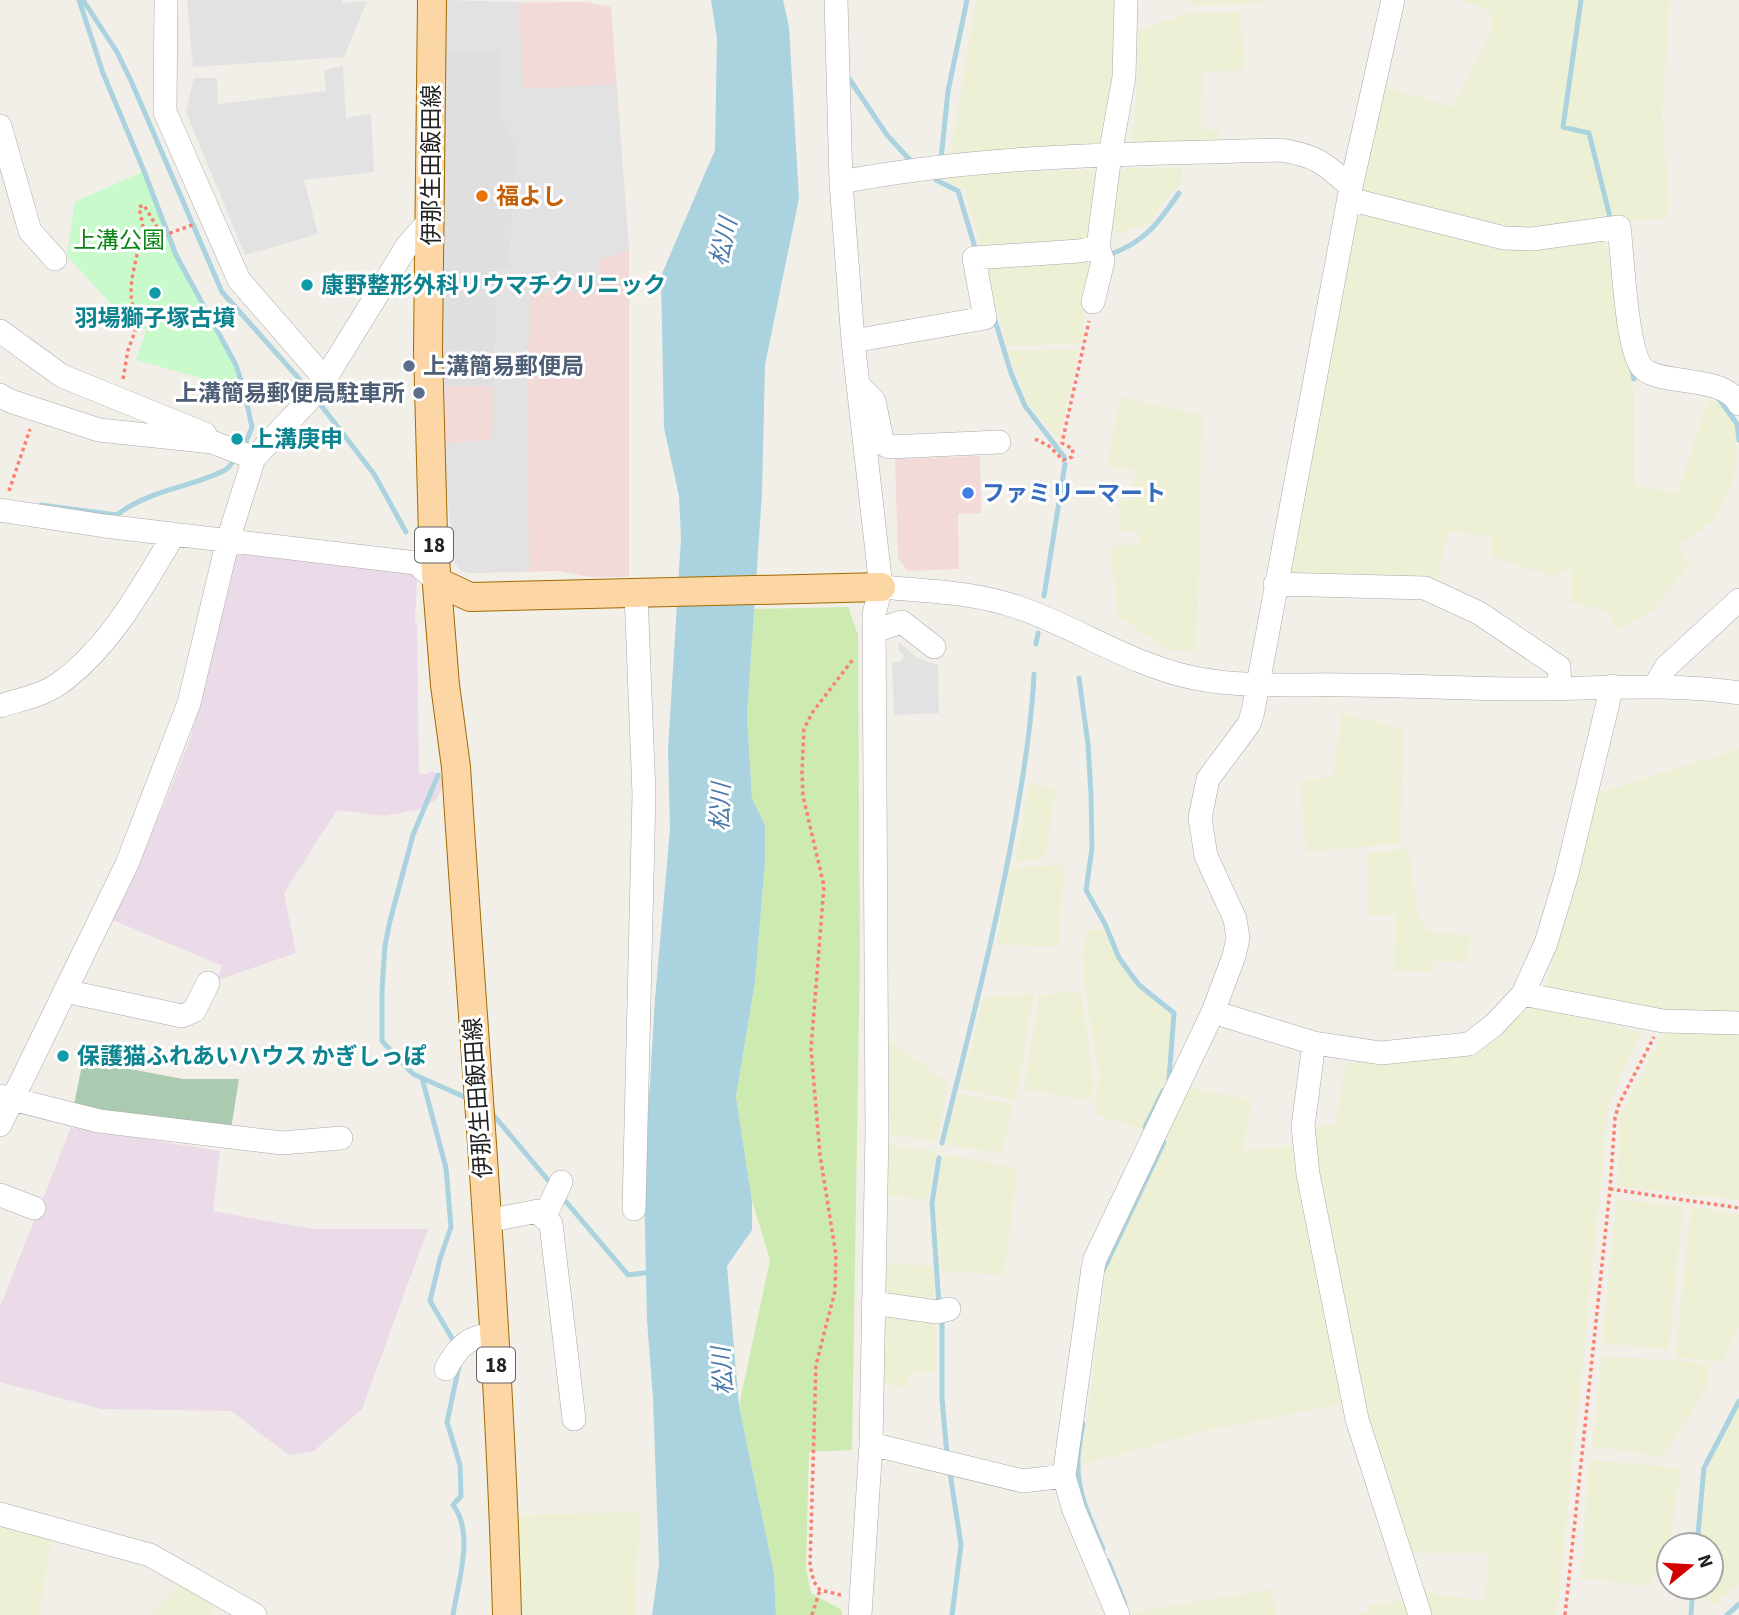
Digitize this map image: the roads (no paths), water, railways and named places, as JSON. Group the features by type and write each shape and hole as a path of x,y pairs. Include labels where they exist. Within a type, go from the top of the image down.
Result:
{"main road":[{"name":"伊那生田飯田線","path":"432,0 428,350 433,535 445,685 456,767 504,1498 507,1615"},
{"name":"18","path":"438,582 470,597 881,587"}],"street":[{"path":"166,0 165,112 239,280 317,389"},
{"path":"836,0 841,182 853,341 881,587 874,614 877,1139 871,1444 860,1605"},
{"path":"1093,302 1103,261 1098,247 1124,77 1126,0"},
{"path":"1118,1615 1074,1510 1064,1476 1095,1259 1213,1012 1234,956 1238,937 1236,919 1206,856 1200,818 1208,779 1249,724 1350,193 1393,0"},
{"path":"0,126 11,203 30,231 55,258"},
{"path":"841,182 914,169 1110,155 1281,150 1319,159 1350,193 1504,238 1532,240 1619,228 1633,348 1643,369 1656,376 1691,380 1718,389 1735,397 1739,404"},
{"path":"0,1125 6,1098 65,991 127,864 189,703 228,540 236,452 317,389 407,246 431,219"},
{"path":"853,341 985,318 974,258 1079,251 1098,247"},
{"path":"0,331 62,376 209,436 236,452"},
{"path":"858,385 874,401 883,444 889,447 999,442"},
{"path":"0,395 10,401 99,430 236,452"},
{"path":"3,504 174,534 416,563 438,582"},
{"path":"0,706 40,694 60,683 101,644 134,600 174,534"},
{"path":"1275,584 1425,588 1479,613 1559,667 1560,688"},
{"path":"881,587 985,598 1018,607 1142,663 1194,678 1258,684 1560,688 1655,685 1700,687 1739,693"},
{"path":"634,1209 645,794 642,592"},
{"path":"1655,685 1667,667 1739,600"},
{"path":"874,631 902,622 934,647"},
{"path":"1213,1012 1314,1043 1381,1053 1469,1044 1494,1025 1523,994 1546,943 1566,877 1612,686"},
{"path":"65,991 182,1016 194,1011 208,983"},
{"path":"1523,994 1663,1021 1739,1023"},
{"path":"1314,1043 1303,1126 1307,1174 1357,1419 1420,1615"},
{"path":"6,1098 99,1121 282,1143 341,1138"},
{"path":"0,1195 34,1208"},
{"path":"487,1221 538,1212 552,1200 551,1224 574,1419"},
{"path":"873,1303 937,1312 949,1309"},
{"path":"446,1369 453,1354 470,1339 494,1336"},
{"path":"871,1444 1023,1481 1064,1476"},
{"path":"0,1514 150,1555 255,1615"}],"water":[{"name":"松川","path":"711,0 783,0 789,27 799,198 765,365 762,493 747,716 752,798 765,825 765,862 755,982 736,1097 752,1201 752,1230 727,1266 739,1406 774,1573 776,1615 652,1615 659,1565 653,1398 647,1320 644,1182 655,999 670,829 668,750 681,538 679,496 664,428 661,276 715,150 717,38"}],"waterway":[{"path":"79,0 103,73 176,255 236,365 252,427 244,447"},
{"path":"83,0 117,52 132,83 222,292 309,390"},
{"path":"941,159 948,91 967,0"},
{"path":"1581,0 1563,127 1589,133 1611,221"},
{"path":"850,80 887,135 910,160"},
{"path":"936,180 958,191 976,251"},
{"path":"1111,254 1151,230 1179,193"},
{"path":"994,317 1011,373 1025,406 1065,458"},
{"path":"1631,366 1634,379"},
{"path":"1719,399 1737,424 1739,440"},
{"path":"317,400 374,474 406,532"},
{"path":"41,505 117,515 156,494 225,470 236,457"},
{"path":"1044,596 1065,464"},
{"path":"1036,644 1038,633"},
{"path":"942,1143 1001,895 1028,743 1034,674"},
{"path":"1079,678 1088,744 1091,795 1092,848 1086,890 1105,924 1119,958 1139,985 1174,1013 1169,1079"},
{"path":"438,775 413,835 390,921 385,945 382,1041 413,1074 469,1099"},
{"path":"422,1078 446,1168 451,1227 430,1301 453,1340"},
{"path":"1145,1127 1163,1091"},
{"path":"490,1111 553,1186"},
{"path":"1104,1269 1164,1142"},
{"path":"939,1158 932,1203 939,1305"},
{"path":"562,1197 628,1275 652,1272"},
{"path":"942,1320 942,1398 947,1455"},
{"path":"453,1615 464,1543 460,1516 453,1505 461,1496 460,1465 447,1422 459,1366"},
{"path":"1698,1531 1704,1468 1739,1401"},
{"path":"1083,1424 1078,1474 1086,1507 1103,1549"},
{"path":"950,1473 961,1545 952,1615"},
{"path":"1108,1561 1125,1604"},
{"path":"1691,1615 1692,1601"},
{"path":"1727,1615 1739,1604"}],"place":[{"name":"福よし","path":"482,196"},
{"name":"康野整形外科リウマチクリニック","path":"307,285"},
{"name":"羽場獅子塚古墳","path":"155,293"},
{"name":"上溝簡易郵便局","path":"409,366"},
{"name":"上溝簡易郵便局駐車所","path":"419,393"},
{"name":"上溝庚申","path":"237,439"},
{"name":"ファミリーマート","path":"968,493"},
{"name":"保護猫ふれあいハウス かぎしっぽ","path":"63,1056"}],"park label":[{"name":"上溝公園","path":"119,240"}]}
